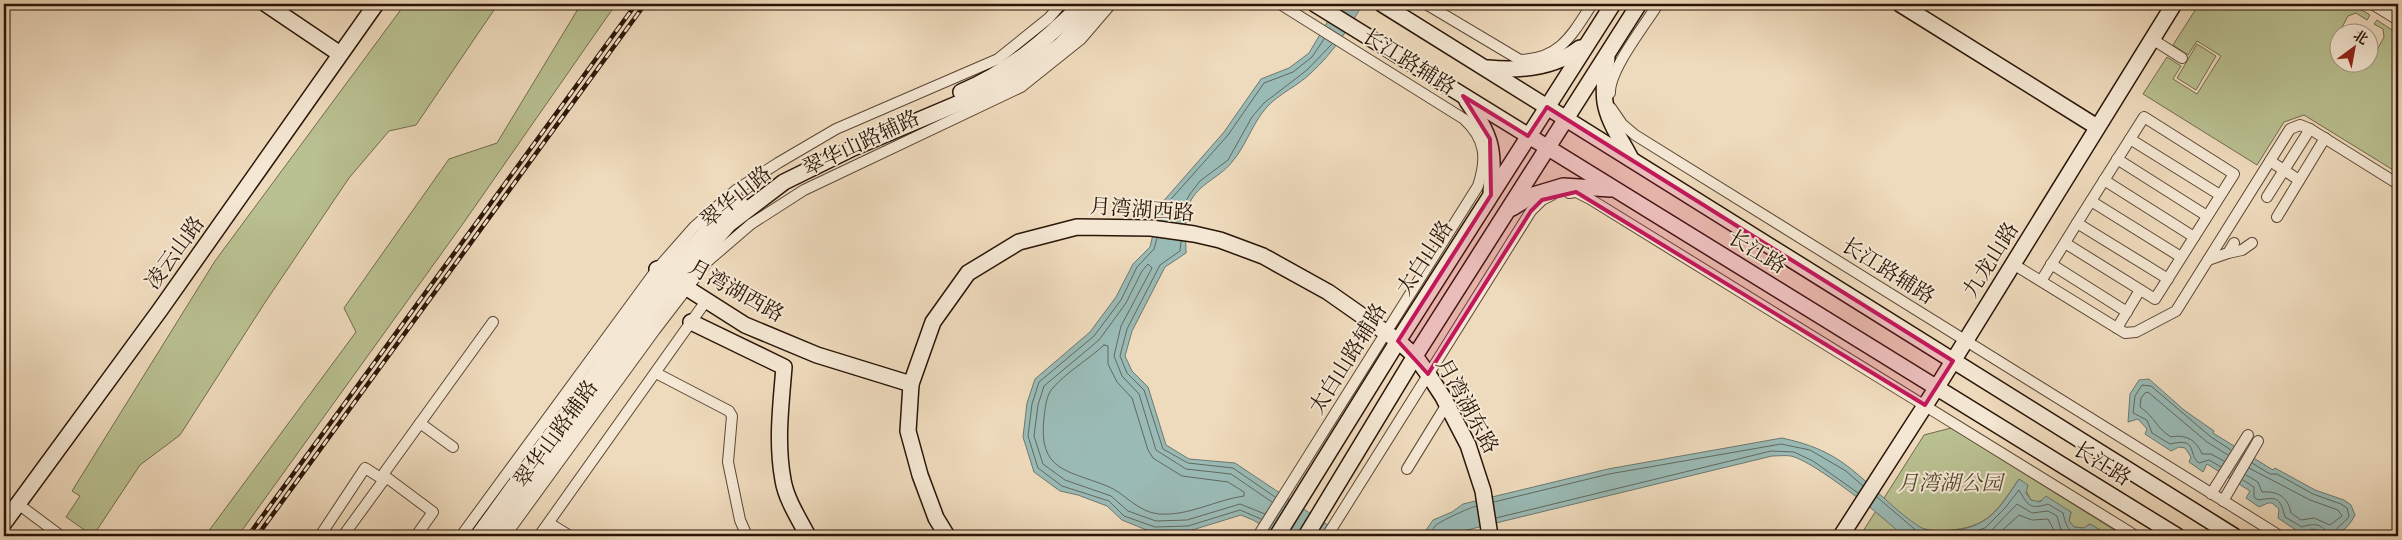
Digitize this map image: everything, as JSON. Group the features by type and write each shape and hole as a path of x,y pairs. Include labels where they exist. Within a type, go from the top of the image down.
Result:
{"main road":[{"path":"266,4 340,54"},
{"name":"凌云山路","path":"4,523 160,310 376,4"},
{"name":"翠华山路","path":"478,536 717,220 776,176 848,141 968,90 1022,60 1082,4"},
{"name":"翠华山路","path":"493,536 671,279 729,224 784,182 852,148 1009,82 1061,45 1101,4"},
{"name":"长江路","path":"1315,4 2176,536"},
{"name":"长江路","path":"1382,4 2234,536"},
{"name":"太白山路","path":"1277,536 1291,498 1392,337 1491,195 1613,4"},
{"path":"1306,536 1415,356 1549,149 1639,4"},
{"path":"1900,4 2098,127"},
{"name":"九龙山路","path":"1841,536 1937,387 2174,4"},
{"path":"1482,67 1508,70 1544,65 1566,58 1588,43"},
{"path":"1608,54 1604,87 1605,102 1608,114 1632,160"},
{"path":"1463,96 1490,139 1493,170 1491,195"},
{"path":"1511,208 1533,196 1563,186 1612,189"},
{"name":"月湾湖西路","path":"947,536 936,518 920,475 908,432 911,384 933,322 968,273 1019,242 1077,227 1151,228 1220,240 1264,256 1328,292 1392,337 1415,356"},
{"name":"月湾湖西路","path":"671,279 745,326 817,355 911,384"},
{"path":"691,322 784,367 778,434 783,481 797,516 808,536"},
{"name":"月湾湖东路","path":"1415,356 1447,404 1468,444 1478,470 1490,535"}],"street":[{"name":"翠华山路辅路","path":"505,536 671,279 694,227 736,190 769,168 836,129 998,58 1049,18 1061,4"},
{"name":"翠华山路辅路","path":"461,536 671,279 708,261 751,224 804,190 1021,87 1080,38 1111,4"},
{"name":"长江路辅路","path":"1280,4 1464,119 1474,127 1483,145"},
{"path":"1426,4 1520,60 1538,59 1552,53 1567,41 1592,4"},
{"name":"长江路辅路","path":"1658,4 1615,72 1610,87 1611,107 1622,124 1635,135 2280,536"},
{"path":"2372,4 2398,20"},
{"path":"2152,39 2182,58"},
{"path":"2040,281 2117,159 2144,117 2234,174 2155,299 2064,243"},
{"path":"2013,264 2125,333 2136,332 2176,311 2290,129 2300,125 2310,129 2398,184"},
{"path":"2267,197 2310,129"},
{"path":"2277,217 2325,138"},
{"path":"2130,139 2220,195"},
{"name":"太白山路辅路","path":"1392,337 1478,186 1484,167 1483,145"},
{"path":"2117,159 2207,216"},
{"path":"2270,161 2299,180"},
{"path":"2104,180 2194,237"},
{"path":"1329,532 1532,211 1542,200 1559,193 1576,192 2136,536"},
{"path":"2091,201 2181,257"},
{"path":"2077,223 2168,279"},
{"path":"2228,253 2234,243"},
{"path":"2208,260 2242,250 2252,243"},
{"path":"2051,264 2127,312"},
{"path":"2117,328 2140,290"},
{"path":"539,536 706,301"},
{"path":"343,536 385,479 384,473 493,322"},
{"path":"656,373 729,411 732,416 728,462 740,520 747,536"},
{"path":"1407,469 1447,404"},
{"path":"420,423 453,447"},
{"path":"2211,494 2248,435"},
{"path":"2223,500 2258,441"},
{"path":"320,536 366,468 433,512 416,536"},
{"path":"1261,532 1291,498"},
{"path":"18,504 61,536"},
{"path":"549,523 570,536"}],"highlighted area":[{"path":"1463,96 1528,136 1547,107 1953,361 1925,405 1576,192 1542,200 1531,211 1428,374 1398,341 1491,195 1490,139"}],"green space":[{"path":"405,4 498,4 416,125 389,131 349,178 264,304 180,435 140,465 93,536 66,517 80,496 72,491 215,261"},
{"path":"581,4 616,4 462,225 238,536 205,536 356,332 344,308 449,159 497,143"},
{"path":"2199,4 2352,4 2370,15 2367,20 2356,13 2348,16 2345,22 2330,22 2330,72 2380,72 2380,44 2384,37 2380,22 2398,34 2398,173 2304,115 2284,122 2257,165 2143,94 2167,57 2181,66 2173,79 2197,94 2221,56 2197,41 2188,55 2173,45"},
{"path":"2197,44 2216,56 2196,90 2177,78"},
{"name":"月湾湖公园","path":"1951,428 2124,536 2110,536 2090,524 2084,528 2074,527 2069,521 2071,512 2043,500 2036,502 2031,500 2019,479 1995,511 1987,518 1968,527 1939,531 1937,536 1860,536 1924,435"}],"water":[{"path":"1338,4 1363,4 1346,32 1319,65 1306,78 1276,98 1266,108 1232,162 1201,188 1191,200 1186,219 1186,253 1165,267 1132,331 1125,356 1132,371 1148,387 1166,445 1189,459 1235,463 1344,536 1280,536 1241,515 1189,531 1154,533 1122,520 1107,506 1078,495 1060,491 1034,472 1023,437 1027,403 1035,379 1090,332 1116,297 1133,264 1150,247 1160,205 1224,132 1261,79 1289,68 1309,53"},
{"path":"2149,379 2184,410 2214,431 2213,433 2273,470 2275,468 2315,490 2344,500 2351,505 2355,515 2349,524 2342,531 2334,535 2323,536 2317,530 2311,529 2303,535 2278,518 2279,509 2272,503 2259,507 2246,498 2250,491 2207,464 2203,472 2189,462 2191,457 2185,448 2179,447 2171,451 2145,434 2147,429 2138,419 2128,422 2130,394 2139,380"},
{"path":"1782,438 1810,446 1834,457 1859,475 1903,514 1920,527 1926,529 1960,530 1982,522 1997,509 2019,479 2028,485 2026,493 2031,500 2040,502 2046,496 2071,512 2069,521 2074,527 2084,528 2090,524 2110,536 1903,536 1866,504 1816,468 1791,456 1772,456 1467,530 1455,536 1422,536 1433,520 1452,512 1463,504 1608,469"}],"railway":[{"path":"248,536 636,4"},
{"path":"257,536 645,4"}]}
